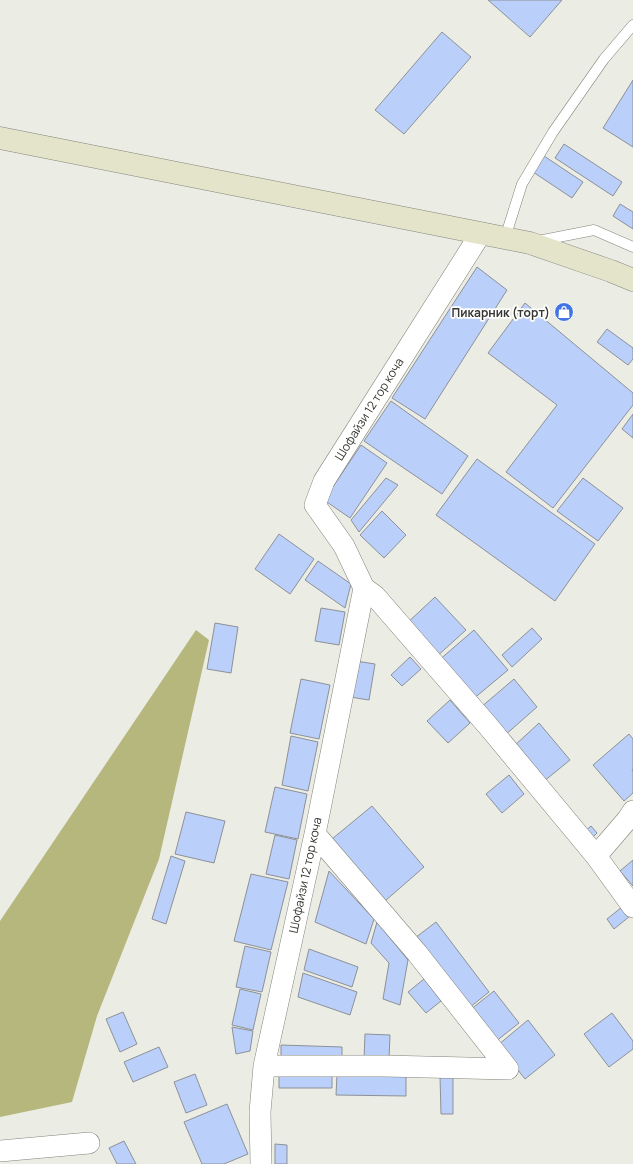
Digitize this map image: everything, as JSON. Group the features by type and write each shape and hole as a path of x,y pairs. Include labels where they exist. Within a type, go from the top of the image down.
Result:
{"main road":[{"path":"0,138 530,243 633,280"}],"street":[{"name":"Шофайзи 12 тор коча","path":"481,233 324,481 315,505 344,546 364,588 375,596 482,720 596,856 633,907"},
{"name":"Шофайзи 12 тор коча","path":"261,1164 260,1112 264,1066 315,834 364,588"},
{"path":"596,856 633,811"},
{"path":"264,1066 385,1066 508,1069 417,953 315,834"},
{"path":"0,1151 89,1143"}],"lane":[{"path":"505,238 522,184 553,132 604,59 633,25"},
{"path":"530,243 594,230 633,247"}],"green space":[{"path":"196,630 209,640 159,859 97,1016 72,1102 0,1117 0,921"}],"building":[{"path":"488,0 562,0 530,37"},
{"path":"442,32 471,57 404,134 375,110"},
{"path":"633,80 633,147 603,128"},
{"path":"564,144 622,182 613,196 555,158"},
{"path":"544,156 583,182 572,198 533,172"},
{"path":"620,204 633,212 633,229 613,216"},
{"path":"477,267 507,290 425,419 392,398"},
{"path":"525,303 633,393 633,405 553,508 506,472 557,405 488,353"},
{"path":"607,329 633,348 633,359 628,365 597,342"},
{"path":"391,401 468,456 442,494 364,441"},
{"path":"633,414 633,438 622,429"},
{"path":"361,445 387,463 350,518 324,500"},
{"path":"477,459 595,544 555,601 436,515"},
{"path":"386,478 398,485 359,532 351,520"},
{"path":"583,478 623,508 598,541 557,511"},
{"path":"382,511 406,535 384,558 360,535"},
{"path":"279,534 314,559 290,594 255,569"},
{"path":"318,561 351,584 345,608 305,580"},
{"path":"435,597 466,630 435,658 405,625"},
{"path":"321,608 345,612 339,645 315,641"},
{"path":"215,623 238,627 231,673 207,669"},
{"path":"532,628 542,639 512,667 502,655"},
{"path":"474,630 508,670 472,700 438,661"},
{"path":"410,657 421,669 402,686 391,675"},
{"path":"356,661 375,664 369,700 350,697"},
{"path":"301,679 330,685 319,739 290,733"},
{"path":"514,679 537,707 504,736 480,708"},
{"path":"450,700 470,723 448,743 427,721"},
{"path":"539,723 570,760 543,782 513,747"},
{"path":"629,734 633,739 633,793 624,801 593,765"},
{"path":"291,736 318,742 308,791 282,785"},
{"path":"509,775 524,794 502,813 486,794"},
{"path":"275,787 307,794 298,839 265,832"},
{"path":"372,806 424,867 385,901 332,839"},
{"path":"186,812 225,821 214,863 175,854"},
{"path":"591,826 597,833 591,839 584,832"},
{"path":"275,835 297,840 289,879 266,874"},
{"path":"171,856 185,861 166,924 152,919"},
{"path":"633,860 633,886 620,871"},
{"path":"329,871 374,919 366,944 315,922"},
{"path":"251,874 288,882 271,950 234,941"},
{"path":"622,907 630,916 614,929 607,919"},
{"path":"377,922 408,960 400,1005 383,999 389,963 371,943"},
{"path":"436,922 489,992 469,1008 415,938"},
{"path":"245,946 271,952 262,992 236,987"},
{"path":"309,949 358,967 352,987 304,970"},
{"path":"303,973 357,992 350,1015 298,997"},
{"path":"424,979 441,1001 426,1013 408,992"},
{"path":"240,989 261,994 253,1030 232,1025"},
{"path":"494,991 519,1023 495,1042 470,1010"},
{"path":"123,1012 137,1044 120,1052 106,1019"},
{"path":"612,1013 633,1041 633,1049 609,1067 584,1034"},
{"path":"528,1020 555,1055 525,1079 498,1045"},
{"path":"232,1027 253,1031 250,1051 236,1054"},
{"path":"365,1034 390,1035 389,1060 364,1059"},
{"path":"281,1045 342,1047 342,1061 281,1059"},
{"path":"159,1047 168,1067 133,1082 124,1062"},
{"path":"195,1074 207,1105 186,1113 174,1082"},
{"path":"279,1075 332,1075 332,1088 279,1088"},
{"path":"337,1075 406,1076 406,1096 336,1095"},
{"path":"440,1076 453,1076 453,1114 441,1114"},
{"path":"227,1104 248,1154 224,1164 202,1164 184,1122"},
{"path":"124,1141 136,1164 117,1164 109,1148"},
{"path":"275,1144 287,1145 287,1164 275,1164"}],"place":[{"name":"Пикарник (торт)","path":"564,312"}]}
